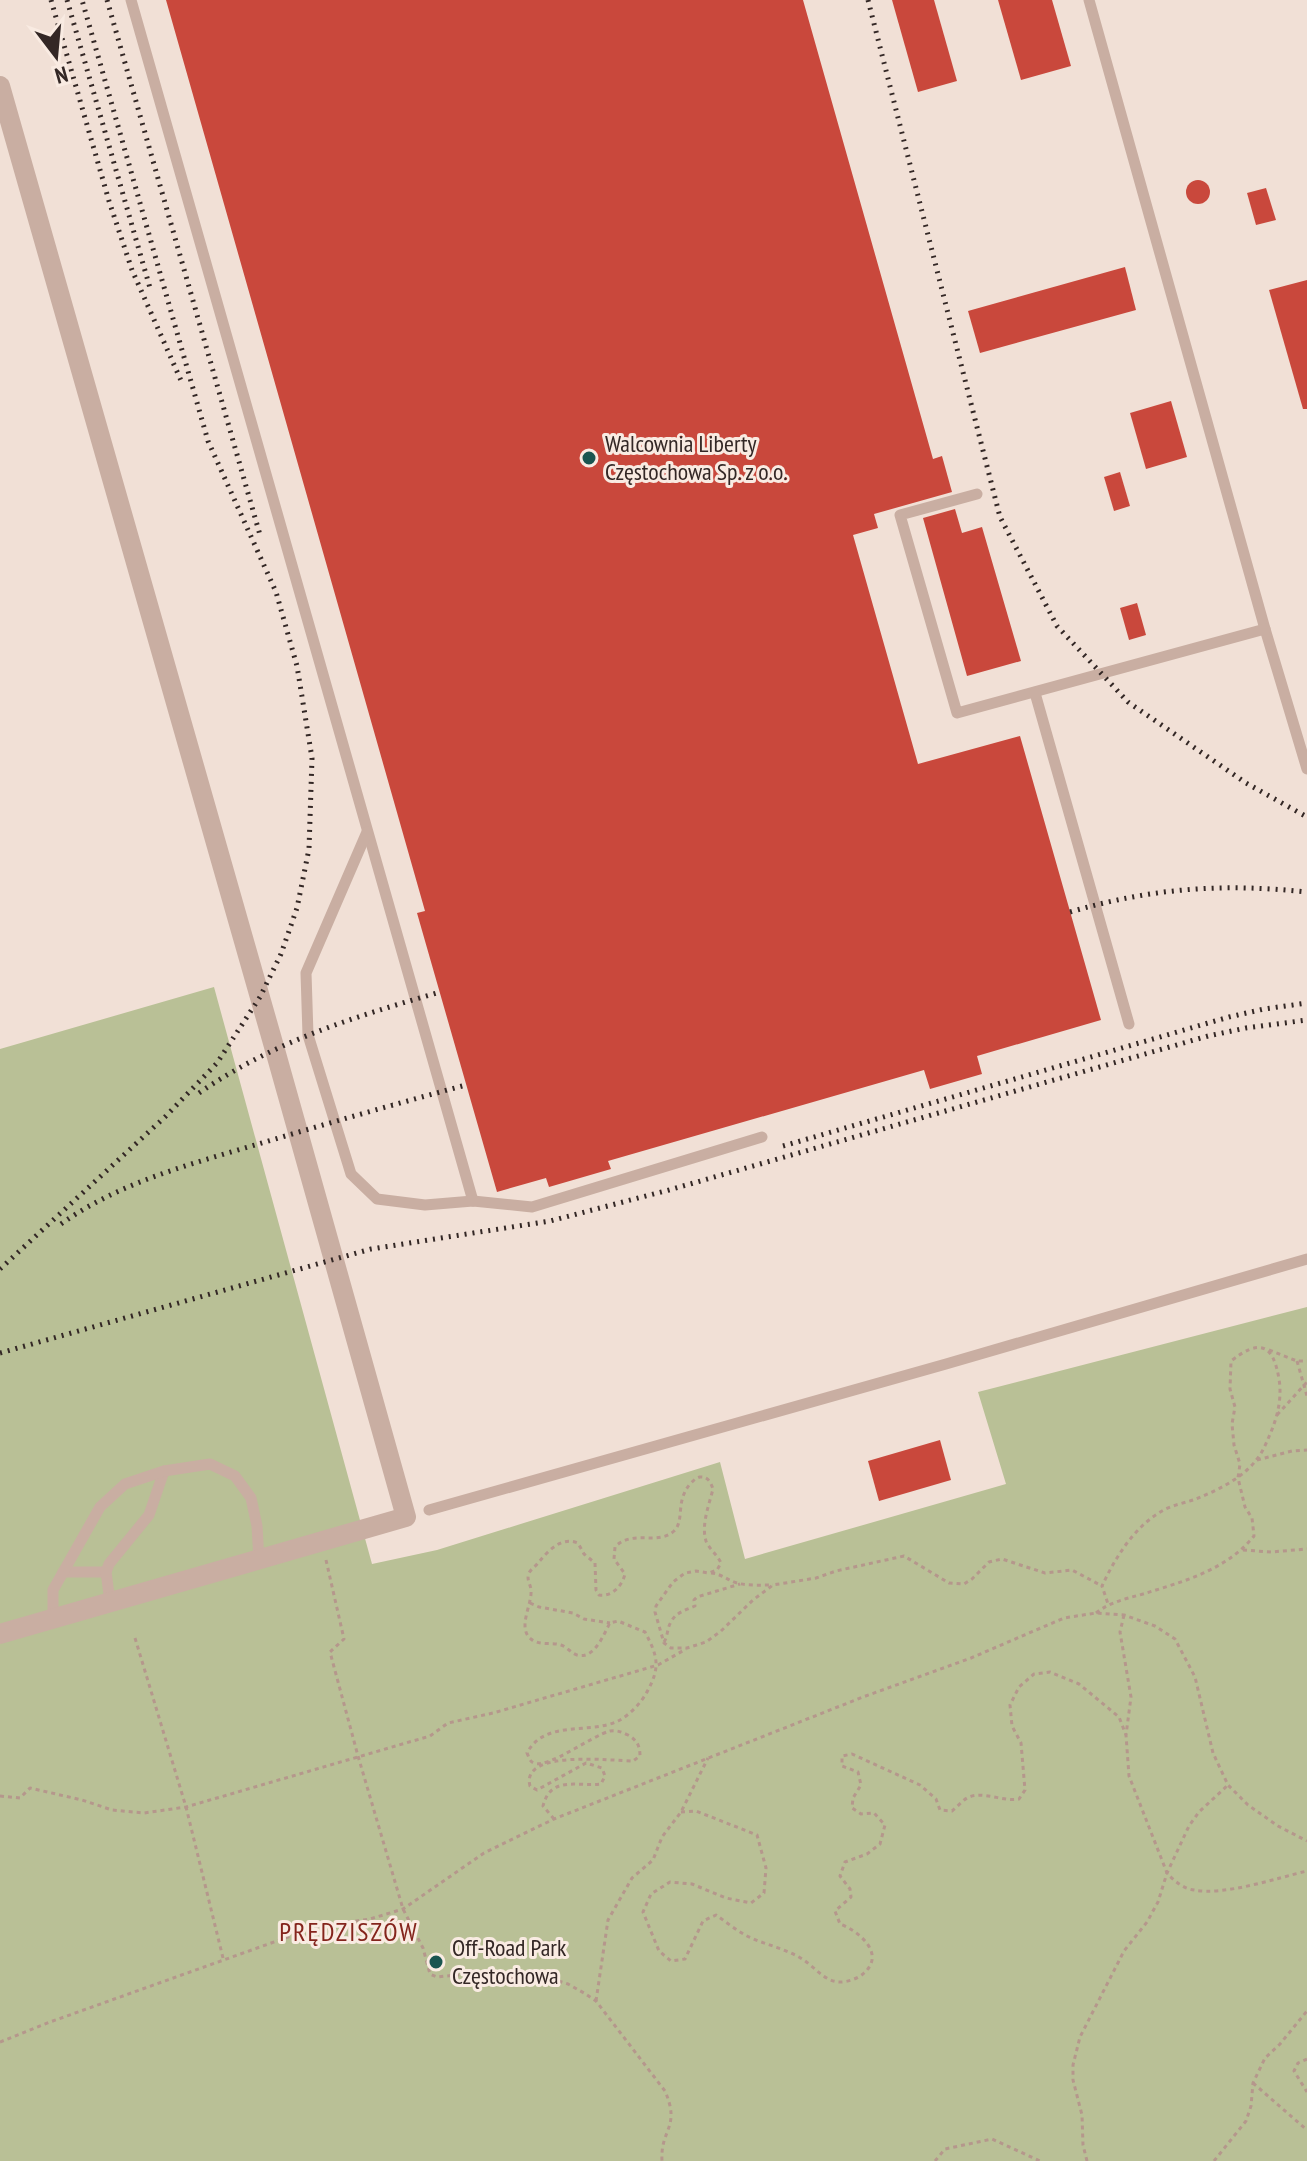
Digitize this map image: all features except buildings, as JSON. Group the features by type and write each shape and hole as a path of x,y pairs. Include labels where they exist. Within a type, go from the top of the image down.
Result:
{"street":[{"path":"0,86 406,1517 0,1634"}],"lane":[{"path":"131,0 473,1201"},
{"path":"1089,0 1307,769"},
{"path":"977,494 900,515 957,713 1265,629"},
{"path":"1035,693 1129,1024"},
{"path":"367,831 306,973 308,1035 351,1174 377,1199 425,1205 473,1201 532,1207 762,1137"},
{"path":"429,1510 1307,1259"},
{"path":"53,1618 53,1590 100,1507 125,1484 164,1471 210,1464 235,1476 251,1498 259,1560"},
{"path":"110,1602 106,1572 109,1564 149,1515 164,1471"},
{"path":"63,1572 106,1572"}],"path":[{"path":"1096,1613 1108,1604 1201,1575 1243,1550 1254,1536 1252,1518 1245,1507 1238,1478 1240,1464 1232,1424 1235,1407 1230,1389 1231,1361 1243,1351 1257,1346 1297,1361 1307,1361"},
{"path":"1102,1586 1123,1549 1148,1521 1163,1510 1199,1498 1238,1478 1257,1460 1277,1415 1280,1387 1277,1364 1268,1350"},
{"path":"1297,1361 1307,1396"},
{"path":"1277,1415 1306,1384"},
{"path":"1257,1460 1307,1450"},
{"path":"610,1623 604,1638 583,1656 575,1655 560,1645 530,1639 526,1632 532,1591 528,1579 530,1573 544,1554 565,1541 578,1543 584,1554 595,1563 599,1595 610,1595 625,1574 614,1559 615,1547 627,1538 665,1537 673,1532 678,1525 681,1499 692,1482 702,1477 708,1479 713,1489 704,1523 705,1539 721,1563 717,1570 709,1573"},
{"path":"322,1542 344,1639 330,1652 403,1909 423,1948 428,1970 437,1977 466,1974 549,1978 568,1984 596,2001 665,2091 672,2108 671,2126 661,2147 662,2161"},
{"path":"1243,1550 1271,1552 1307,1549"},
{"path":"664,1643 669,1623 679,1612 695,1606 697,1597 740,1584 773,1585 816,1578 904,1556 949,1583 964,1584 989,1562 1002,1559 1045,1573 1072,1570 1102,1586 1108,1604"},
{"path":"687,1648 671,1648 664,1643 655,1612 673,1582 685,1573 696,1571 721,1574 740,1584"},
{"path":"0,1796 20,1798 30,1788 112,1810 144,1813 186,1807 430,1736 448,1723 658,1665 687,1648 706,1642 773,1585"},
{"path":"529,1602 539,1607 573,1613 584,1619 610,1623 618,1621 645,1632 658,1665 655,1678 642,1701 620,1721 553,1732 531,1745 527,1753 535,1764 564,1754 613,1730 633,1738 640,1747 640,1756 633,1761 589,1758 540,1765 530,1772 530,1786 537,1790 586,1763 602,1768 605,1776 601,1784 565,1784 546,1796 543,1806 554,1819"},
{"path":"0,2042 316,1927 370,1919 403,1909 484,1853 554,1819 971,1658 1064,1618 1096,1613 1124,1615 1155,1626 1175,1639 1195,1677 1213,1753 1228,1785 1248,1805 1307,1841"},
{"path":"1124,1615 1120,1632 1131,1697 1126,1735 1129,1776 1167,1873 1175,1882 1193,1890 1230,1889 1307,1871"},
{"path":"135,1638 186,1807 223,1960"},
{"path":"681,1812 696,1811 757,1835 766,1868 764,1893 751,1903 726,1898 692,1884 670,1882 651,1894 643,1912 659,1951 671,1961 685,1959 703,1921 716,1915 746,1935 793,1954 820,1975 840,1982 860,1977 871,1966 872,1954 866,1940 840,1924 835,1911 851,1897 850,1889 840,1876 845,1862 867,1854 880,1844 885,1825 874,1813 861,1814 852,1808 853,1798 861,1785 858,1772 842,1766 842,1756 852,1754 920,1785 936,1799 940,1810 952,1811 970,1796 988,1795 1008,1801 1019,1799 1025,1790 1021,1743 1012,1726 1010,1705 1019,1687 1034,1674 1050,1672 1079,1684 1109,1708 1119,1717 1126,1735"},
{"path":"596,2001 608,1920 632,1878 653,1860 662,1837 681,1812 708,1758"},
{"path":"1087,2161 1082,2115 1073,2080 1073,2065 1080,2037 1124,1951 1147,1922 1189,1826 1199,1812 1228,1785"},
{"path":"1214,2161 1246,2121 1253,2083 1265,2058 1307,2011"},
{"path":"1307,2059 1298,2063 1294,2071 1307,2092"},
{"path":"1253,2083 1307,2130"},
{"path":"935,2161 945,2149 992,2139 1040,2161"}],"green space":[{"path":"214,987 372,1564 437,1550 720,1462 745,1559 1006,1484 978,1392 1307,1307 1307,2161 0,2161 0,1049"}],"railway":[{"path":"51,0 132,270 183,385"},
{"path":"67,0 150,288"},
{"path":"0,1269 166,1116 217,1063 260,997 281,954 297,908 309,849 312,758 297,666 276,592 208,441 82,0"},
{"path":"107,0 260,535"},
{"path":"868,0 1000,517 1057,626 1128,702 1246,783 1307,817"},
{"path":"1070,912 1130,897 1188,890 1246,888 1307,892"},
{"path":"199,1093 256,1059 315,1032 440,992"},
{"path":"783,1146 1229,1017 1307,1003"},
{"path":"0,1353 371,1249 550,1221 1208,1036 1307,1020"},
{"path":"61,1224 108,1196 159,1175 466,1085"}],"place":[{"name":"Walcownia Liberty Częstochowa Sp. z o.o.","path":"589,458"},
{"name":"Off-Road Park Częstochowa","path":"436,1962"}],"district":[{"name":"PRĘDZISZÓW","path":"349,1932"}]}
